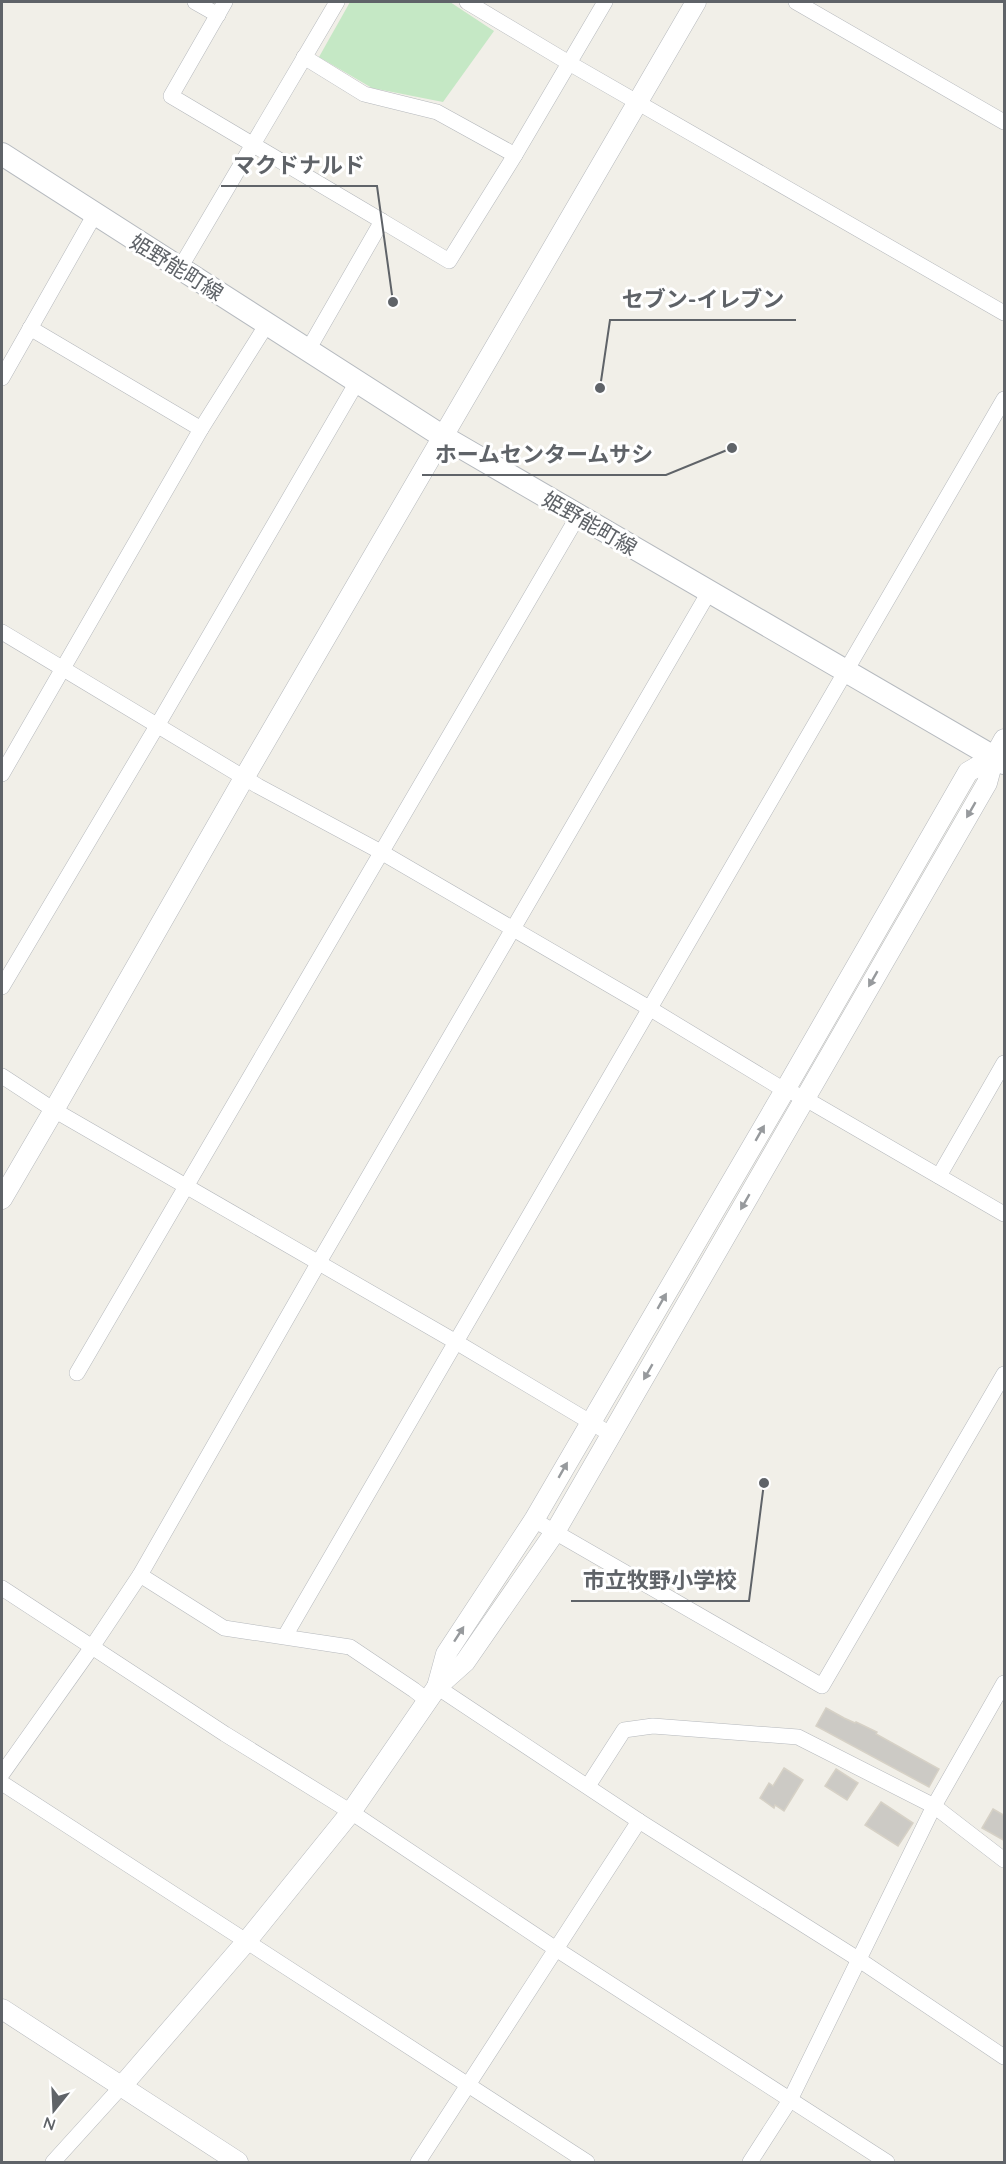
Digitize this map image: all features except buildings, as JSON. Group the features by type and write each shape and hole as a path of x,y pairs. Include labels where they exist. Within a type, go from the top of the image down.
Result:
{"main road":[{"name":"姫野能町線","path":"2,154 442,436 845,670 1001,753"}],"street":[{"path":"195,2 222,8 171,96 449,261 515,155 605,2"},
{"path":"180,268 337,2"},
{"path":"466,2 1005,313"},
{"path":"2,1198 243,778 696,2"},
{"path":"796,2 1005,122"},
{"path":"304,57 364,94 437,112 515,155"},
{"path":"2,378 95,214"},
{"path":"308,350 382,221"},
{"path":"2,774 201,429 267,324"},
{"path":"30,328 201,429"},
{"path":"2,987 357,382"},
{"path":"285,1635 845,670 1005,399"},
{"path":"77,1373 578,516"},
{"path":"2,1774 141,1575 319,1262 709,592"},
{"path":"2,632 243,778 381,852 650,1008 785,1090 804,1098 1005,1214"},
{"path":"432,1694 446,1653 534,1520 968,772 1001,753"},
{"path":"53,2163 246,1942 351,1812 432,1694 465,1662 555,1532 987,783 1001,753"},
{"path":"939,1176 1005,1063"},
{"path":"2,1076 54,1110 319,1262 612,1435"},
{"path":"534,1520 822,1686 1005,1374"},
{"path":"141,1575 224,1628 285,1635 350,1647 414,1689 432,1694 588,1786 639,1821 858,1959 1005,2058"},
{"path":"2,1588 225,1734 351,1812 556,1949 887,2163"},
{"path":"750,2163 790,2100 934,1806 1005,1683"},
{"path":"588,1786 624,1730 653,1726 798,1737 934,1806 1005,1860"},
{"path":"2,1783 587,2163"},
{"path":"418,2163 639,1821"},
{"path":"2,2009 238,2163"}],"green space":[{"path":"350,2 450,2 494,31 443,102 372,88 319,57"}],"place":[{"name":"マクドナルド","path":"393,302"},
{"name":"セブン-イレブン","path":"600,388"},
{"name":"ホームセンタームサシ","path":"732,448"},
{"name":"市立牧野小学校","path":"764,1483"}]}
